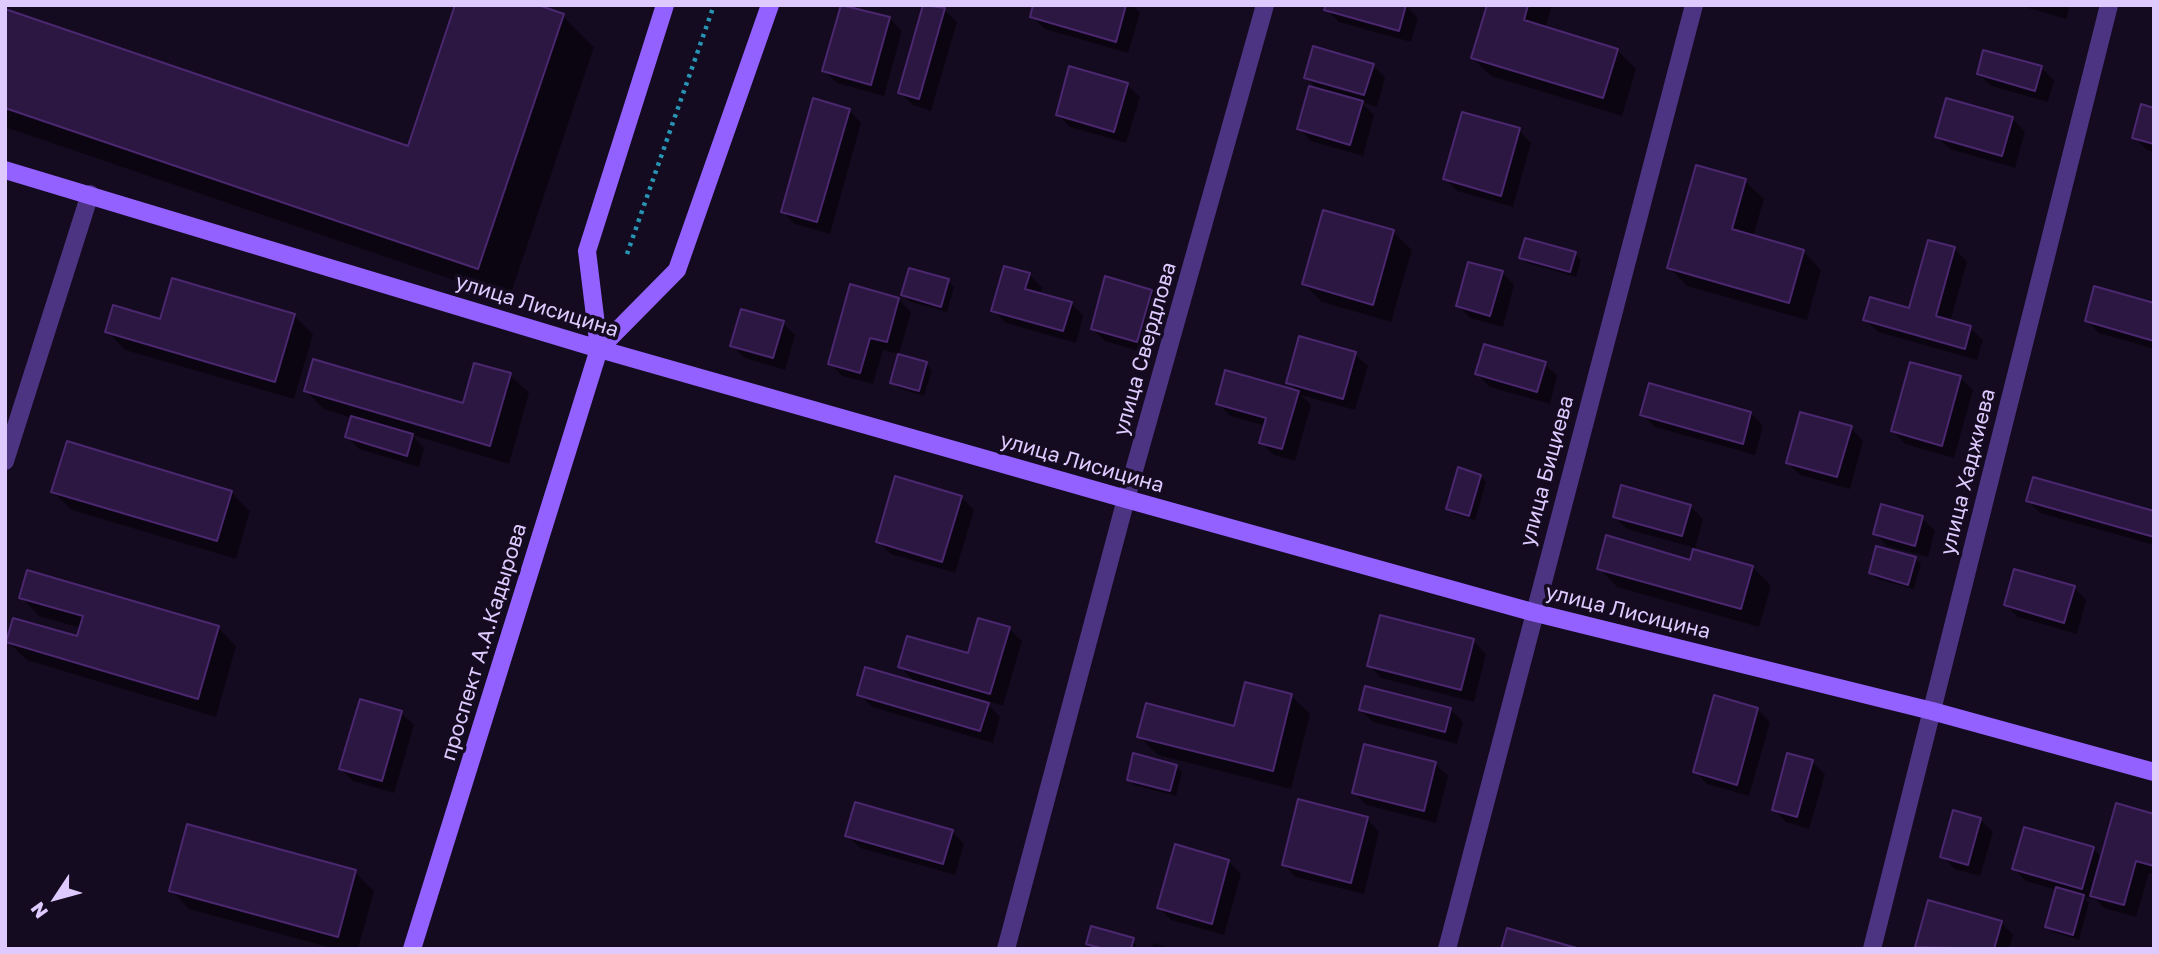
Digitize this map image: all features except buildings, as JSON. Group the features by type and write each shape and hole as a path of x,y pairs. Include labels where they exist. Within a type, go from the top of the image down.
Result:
{"street":[{"name":"проспект А.А.Кадырова","path":"412,949 599,349 587,251 665,5"},
{"name":"проспект А.А.Кадырова","path":"599,349 677,270 770,5"},
{"name":"улица Свердлова","path":"1006,949 1126,499 1265,5"},
{"name":"улица Бициева","path":"1447,949 1532,612 1694,5"},
{"name":"улица Хаджиева","path":"1872,949 2109,5"},
{"name":"улица Лисицина","path":"5,170 599,349 1126,499 1532,612 1932,711 2154,772"},
{"path":"5,461 90,194"}],"path":[{"path":"627,254 714,5"}]}
